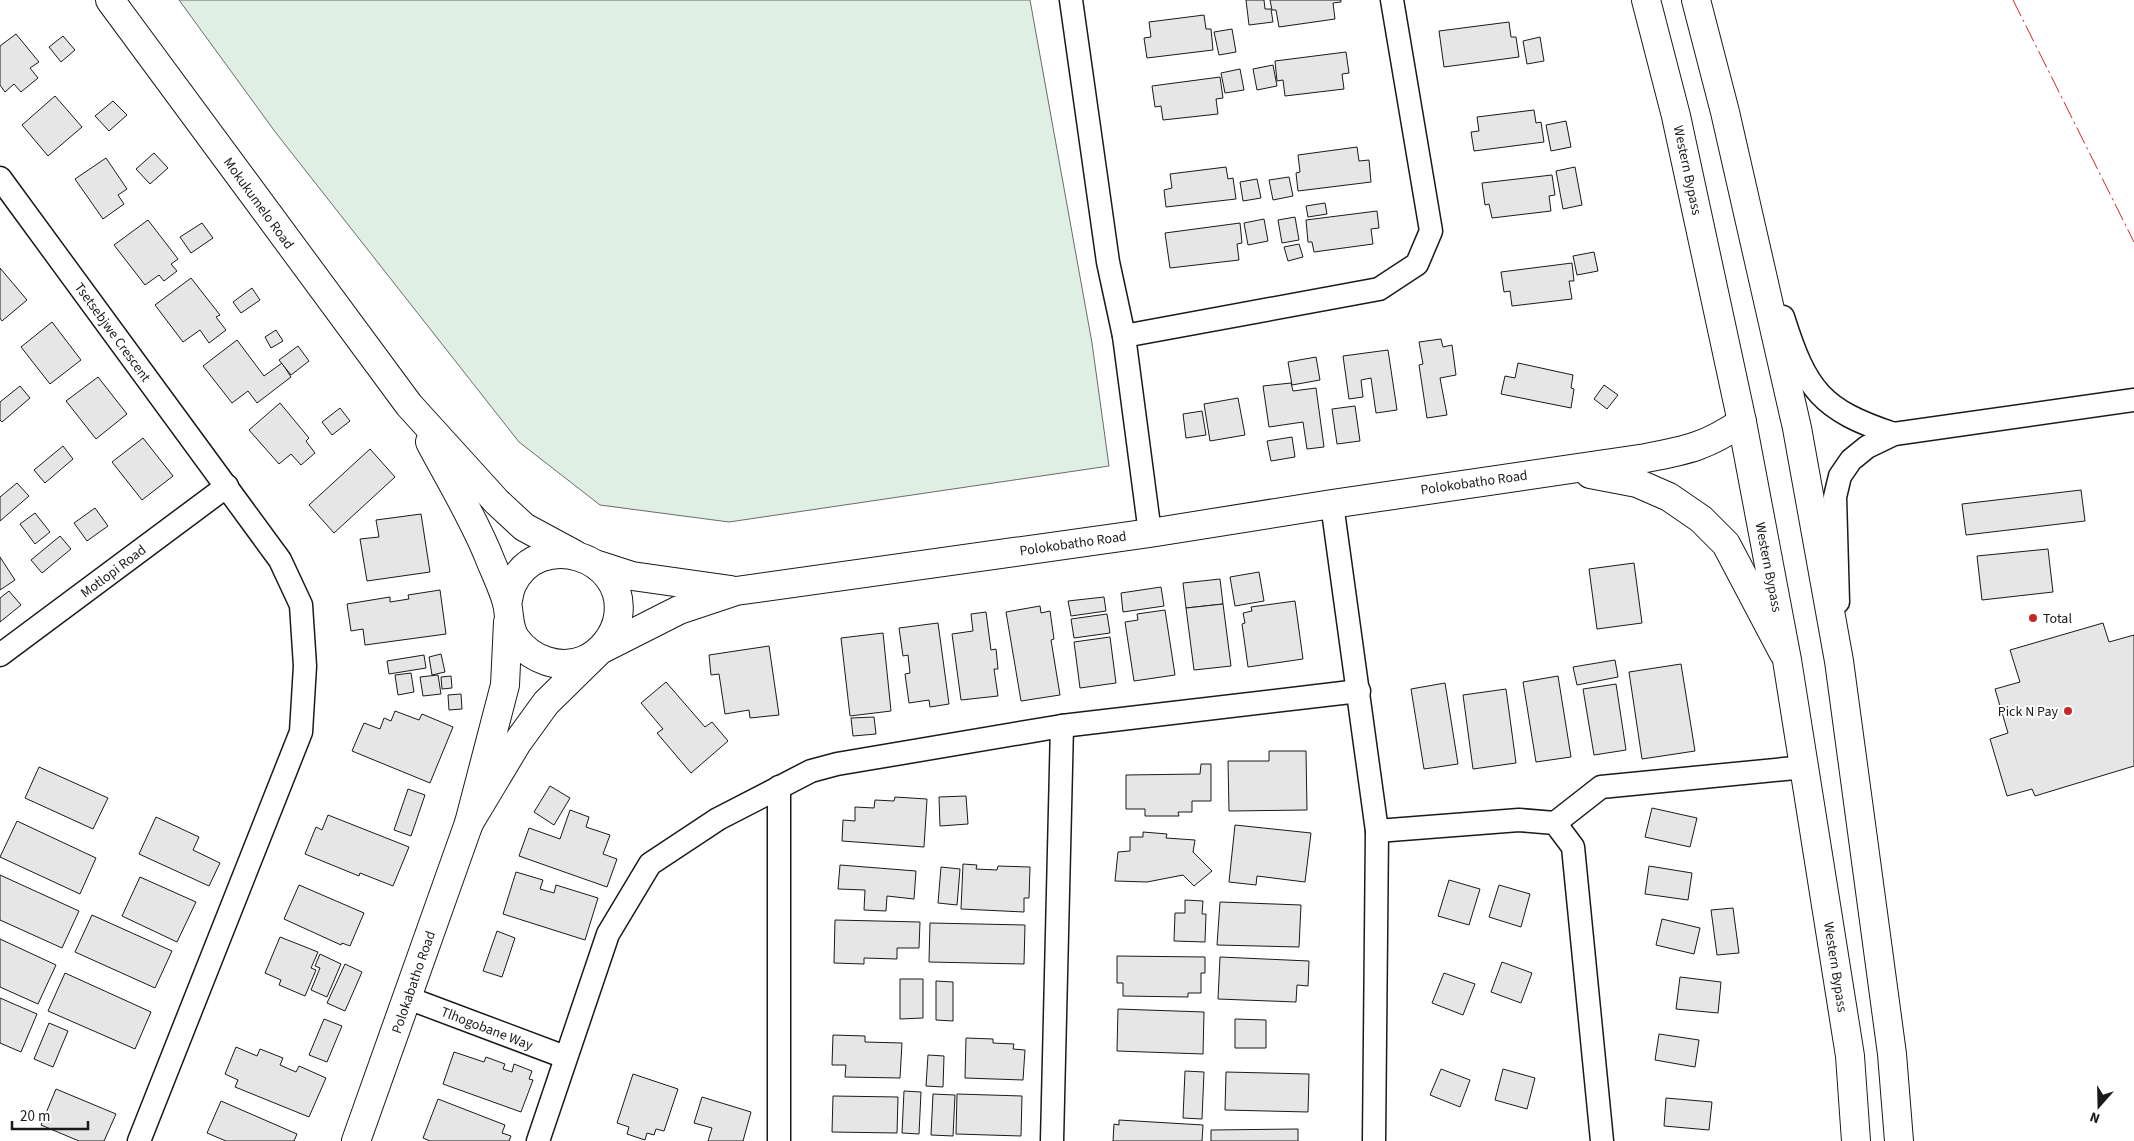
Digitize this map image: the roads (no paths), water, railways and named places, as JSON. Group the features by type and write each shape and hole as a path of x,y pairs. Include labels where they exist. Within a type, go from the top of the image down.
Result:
{"main road":[{"name":"Mokukumelo Road","path":"110,0 409,405"},
{"name":"Western Bypass","path":"1646,0 1676,116 1742,422 1787,660 1850,1056 1856,1141"},
{"path":"1696,0 1740,176 1797,428 1839,661 1892,1054 1899,1141"},
{"path":"409,405 497,502 524,527 586,559 632,576 736,591"},
{"path":"409,405 480,536 516,639 529,653 546,662 565,664 584,660 600,650"},
{"name":"Polokobatho Road","path":"600,650 679,610 736,591 1150,533 1681,452 1706,444 1742,422"},
{"path":"1557,470 1607,476 1637,483 1669,497 1701,519 1726,544 1787,660"},
{"path":"555,553 586,559 610,580 618,597 618,617 612,635 600,650 546,703 517,743 469,823 505,685 508,613 512,585 522,570 537,559 555,553"},
{"name":"Polokabatho Road","path":"356,1141 469,823"}],"street":[{"path":"1070,0 1108,262 1124,336 1150,533"},
{"path":"1124,336 1379,289 1417,264 1431,231 1392,0"},
{"path":"1740,176 1793,349 1806,377 1822,396 1840,412 1862,423 1894,434"},
{"name":"Tsetsebjwe Crescent","path":"0,178 280,560 301,605 305,666 301,732 139,1141"},
{"path":"1839,661 1835,497 1840,476 1850,460 1867,447 1894,434 2134,400"},
{"name":"Motlopi Road","path":"0,655 227,486"},
{"path":"1332,504 1377,831 1374,1141"},
{"path":"538,1141 608,934 650,864 718,819 811,771 837,764 1062,726 1359,691"},
{"path":"1052,1141 1062,726"},
{"path":"1377,831 1519,820 1555,823 1602,786 1805,767"},
{"path":"779,1141 780,787"},
{"path":"1555,823 1573,847 1602,1141"},
{"name":"Tlhogobane Way","path":"408,998 565,1058"}],"place":[{"name":"Total","path":"2033,618"},
{"name":"Pick N Pay","path":"2068,711"}]}
